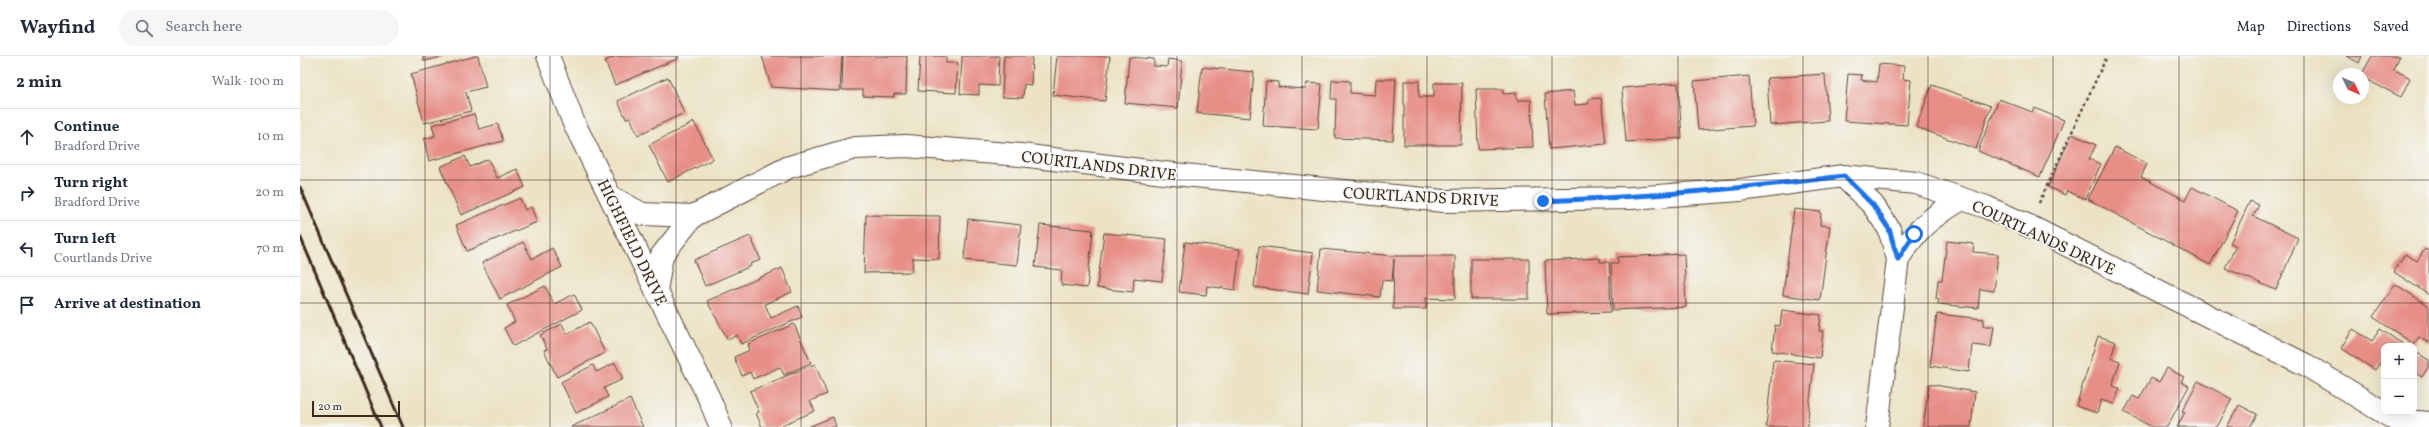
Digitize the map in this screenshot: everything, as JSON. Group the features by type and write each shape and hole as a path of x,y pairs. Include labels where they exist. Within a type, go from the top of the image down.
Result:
{"street":[{"name":"HIGHFIELD DRIVE","path":"548,56 574,121 721,427"},
{"name":"COURTLANDS DRIVE","path":"656,291 662,255 693,216 789,167 818,157 855,148 906,146 1021,155 1187,176 1444,201 1631,198 1740,190 1844,176 1916,183 1962,199 2029,226 2306,366 2398,424 2429,423"},
{"path":"1844,176 1873,205 1889,229 1898,259 1877,427"},
{"name":"COURTLANDS DRIVE","path":"611,197 642,214 693,216"},
{"path":"1898,259 1914,234 1937,214 1962,199"}],"path":[{"path":"2029,226 2106,56"}],"building":[{"path":"423,56 443,56 443,57 424,61"},
{"path":"478,56 486,87 466,92 471,111 424,123 411,74"},
{"path":"616,56 678,56 679,58 615,85 605,61"},
{"path":"762,56 842,56 840,91 771,87"},
{"path":"843,56 907,56 906,94 894,94 894,97 863,96 863,90 842,90"},
{"path":"920,56 946,56 946,63 958,63 956,93 918,91"},
{"path":"962,56 999,56 998,86 979,85 979,95 960,94"},
{"path":"1004,56 1032,56 1031,85 1024,84 1023,98 1002,97"},
{"path":"1057,56 1110,56 1105,101 1053,95"},
{"path":"2347,56 2362,56 2359,63"},
{"path":"2372,56 2400,56 2393,69 2410,78 2401,97 2369,81 2369,68 2365,68"},
{"path":"1129,57 1154,59 1154,66 1167,67 1168,59 1182,61 1178,108 1125,103"},
{"path":"1879,64 1904,66 1903,79 1911,80 1907,125 1844,121 1848,74 1862,75 1861,80 1877,82"},
{"path":"1202,67 1254,72 1250,118 1197,113"},
{"path":"1825,74 1828,121 1770,125 1767,78"},
{"path":"1749,76 1753,126 1698,130 1694,81"},
{"path":"668,77 684,113 638,135 630,117 626,119 618,101"},
{"path":"1376,79 1396,79 1393,140 1335,138 1336,99 1331,99 1332,80 1350,81 1350,93 1375,95"},
{"path":"1266,81 1278,82 1278,87 1306,89 1307,83 1322,84 1318,129 1263,126"},
{"path":"1404,81 1419,81 1419,97 1434,97 1434,83 1462,83 1461,145 1404,145"},
{"path":"1678,83 1682,138 1626,142 1622,88"},
{"path":"1932,85 1991,106 1976,149 1916,127"},
{"path":"1476,89 1503,89 1503,94 1516,93 1517,100 1531,100 1533,147 1478,149"},
{"path":"1573,91 1575,105 1588,104 1589,99 1601,98 1606,144 1549,149 1545,94"},
{"path":"1999,99 2032,112 2034,108 2064,120 2040,177 1978,151"},
{"path":"474,114 479,129 498,124 503,141 429,161 424,139 435,136 432,125"},
{"path":"694,122 713,159 668,182 649,145"},
{"path":"2072,134 2096,145 2089,159 2101,164 2085,199 2067,191 2065,195 2048,187"},
{"path":"2115,147 2147,164 2141,177 2185,200 2192,187 2238,211 2210,265 2088,199"},
{"path":"465,156 470,167 488,159 497,178 517,169 525,187 461,215 440,167"},
{"path":"520,198 525,210 531,207 537,222 467,251 456,225"},
{"path":"2250,201 2259,205 2253,216 2298,238 2276,290 2225,268 2236,246 2230,243"},
{"path":"1794,209 1821,212 1820,225 1830,226 1820,300 1783,295"},
{"path":"866,215 940,216 939,259 913,258 912,272 864,273"},
{"path":"968,219 1021,225 1017,265 964,260"},
{"path":"1040,225 1093,230 1087,288 1061,285 1062,270 1035,267"},
{"path":"1104,233 1167,239 1162,281 1134,278 1133,292 1097,288"},
{"path":"750,236 761,260 750,264 751,266 705,286 694,260"},
{"path":"1947,241 1974,244 1973,252 1998,254 1994,291 1980,289 1978,308 1938,304 1939,299 1936,299 1938,280 1942,280"},
{"path":"523,242 532,259 552,248 562,267 500,299 482,263"},
{"path":"1185,242 1240,249 1235,290 1207,286 1206,295 1179,292"},
{"path":"1259,246 1313,253 1308,294 1254,287"},
{"path":"1321,249 1394,256 1455,256 1455,299 1426,298 1426,309 1393,309 1394,259 1392,281 1382,280 1380,297 1317,290"},
{"path":"2425,249 2429,251 2429,295 2394,272 2405,254 2417,261"},
{"path":"1684,254 1686,307 1613,310 1611,263 1618,263 1618,257"},
{"path":"1600,258 1600,262 1609,262 1611,312 1547,314 1545,261"},
{"path":"1471,259 1529,259 1529,299 1471,299"},
{"path":"782,268 792,292 765,304 771,318 798,306 802,317 741,344 737,335 728,340 707,301"},
{"path":"2395,284 2429,306 2429,343 2419,337 2415,343 2412,343 2373,317"},
{"path":"545,286 554,304 574,294 582,310 513,346 504,328 515,322 507,305"},
{"path":"1782,310 1821,315 1819,331 1823,331 1820,358 1772,351 1775,325 1780,326"},
{"path":"1937,314 1984,319 1983,326 1994,326 1991,347 1972,345 1969,372 1930,366"},
{"path":"590,322 605,353 557,377 544,350 547,349 540,335 562,324 567,334"},
{"path":"794,324 811,363 784,375 780,367 753,379 750,372 742,376 734,357 750,350 748,344"},
{"path":"2353,329 2372,341 2380,329 2401,343 2381,343 2381,365 2379,364 2375,370 2341,348"},
{"path":"2098,336 2116,342 2111,358 2120,361 2112,386 2120,388 2114,404 2101,400 2097,413 2076,406"},
{"path":"2417,353 2429,360 2429,366 2422,377 2417,374"},
{"path":"1773,360 1814,364 1807,427 1766,427"},
{"path":"615,363 623,379 604,388 608,397 576,413 561,382 593,365 596,372"},
{"path":"815,364 827,394 810,401 815,411 777,427 762,427 756,413 759,412 750,391"},
{"path":"2167,368 2184,377 2181,382 2189,386 2167,427 2152,427 2124,412 2133,396 2139,399 2151,378 2159,382"},
{"path":"2198,381 2232,399 2217,427 2177,427 2185,412 2182,411"},
{"path":"1929,384 1975,392 1971,427 1923,427"},
{"path":"630,399 643,427 571,427"},
{"path":"2239,405 2257,414 2250,427 2227,427"},
{"path":"833,417 836,427 808,427"}],"railway":[{"path":"300,187 403,427"},
{"path":"300,236 381,427"}],"route":[{"path":"1543,201 1631,198 1740,190 1844,176 1873,205 1889,229 1898,259 1914,234"}]}
